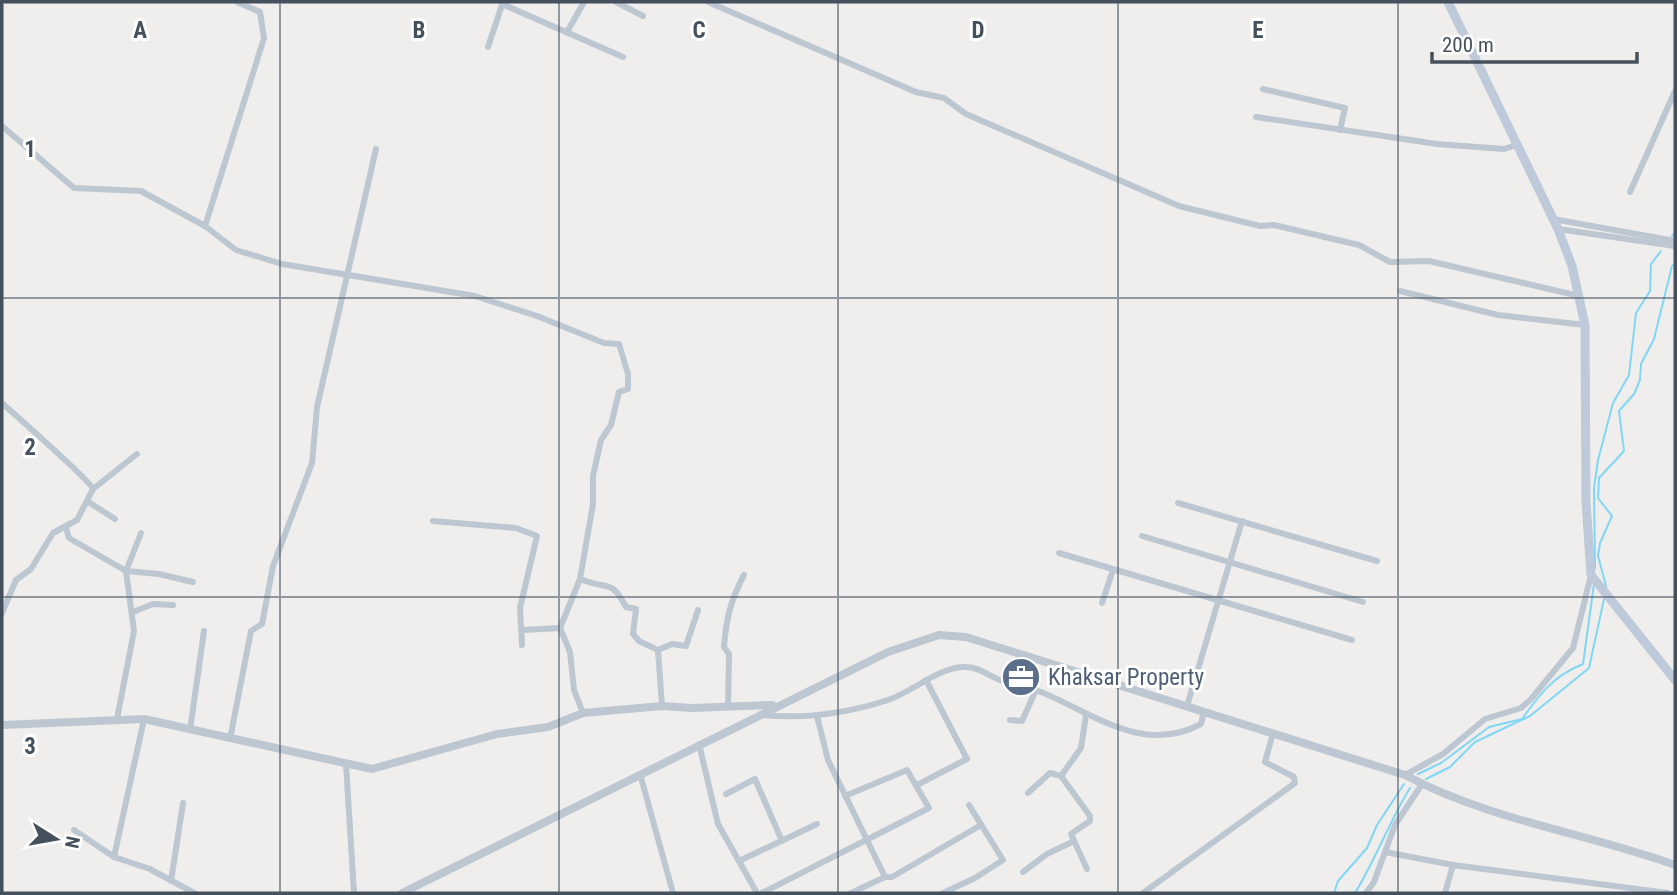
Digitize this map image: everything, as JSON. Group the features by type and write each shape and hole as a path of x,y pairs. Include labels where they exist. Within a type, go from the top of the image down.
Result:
{"main road":[{"path":"1448,2 1558,229 1579,296 1585,325 1586,502 1592,576 1675,680"}],"street":[{"path":"205,226 264,38 260,12 237,2"},
{"path":"567,32 584,2"},
{"path":"616,2 643,16"},
{"path":"708,2 916,92 944,98 966,114 1179,206 1260,226 1274,225 1359,245 1390,262 1429,261 1579,296"},
{"path":"488,47 502,3 623,57"},
{"path":"1263,89 1345,108 1339,130"},
{"path":"1630,192 1675,91"},
{"path":"1256,117 1437,144 1504,149 1516,145"},
{"path":"2,126 74,188 141,191 205,226 236,250 282,264 475,296 537,316 604,343 619,344 628,374 628,389 619,392 611,425 601,440 593,476 593,504 580,579 560,628 570,652 574,690 583,713"},
{"path":"230,739 251,631 262,624 273,566 312,463 317,407 376,149"},
{"path":"1552,219 1675,243"},
{"path":"1558,229 1675,243"},
{"path":"1400,291 1498,315 1585,325"},
{"path":"2,402 53,452 82,473 93,489"},
{"path":"2,613 16,580 31,569 53,533 77,520 93,489 137,454"},
{"path":"87,501 115,519"},
{"path":"1178,503 1377,561"},
{"path":"433,521 516,528 537,536 520,608 522,645"},
{"path":"1187,706 1242,521"},
{"path":"65,528 69,538 126,571 159,574 193,582"},
{"path":"117,719 124,671 132,648 133,612 126,571 141,533"},
{"path":"1142,536 1363,602"},
{"path":"1059,553 1352,640"},
{"path":"1102,603 1113,570"},
{"path":"728,707 729,654 724,647 726,627 731,600 744,575"},
{"path":"1405,775 1443,754 1485,719 1521,708 1531,699 1573,648 1592,576"},
{"path":"580,579 619,592 625,606 636,609 633,634 639,641 658,650 672,644 686,646 698,610"},
{"path":"133,612 153,604 173,605"},
{"path":"523,630 560,628"},
{"path":"190,730 204,631"},
{"path":"402,893 776,705 888,652 939,635 966,638 1187,706 1405,775 1422,785 1537,825 1675,865"},
{"path":"658,650 662,706"},
{"path":"757,715 817,716 889,700 926,680 963,666 980,669 998,679 1036,690 1086,715 1138,735 1162,736 1201,724 1204,712"},
{"path":"917,785 968,759 926,680"},
{"path":"1010,720 1021,722 1036,690"},
{"path":"2,724 144,719 372,769 497,734 548,727 583,713 662,706 776,705"},
{"path":"1061,776 1081,748 1086,715"},
{"path":"817,716 828,760 885,877"},
{"path":"114,857 144,719"},
{"path":"1143,893 1295,783 1294,777 1265,762 1273,733"},
{"path":"699,744 718,824 759,893 928,810 907,770 845,796"},
{"path":"346,764 354,893"},
{"path":"640,774 673,893"},
{"path":"1028,793 1050,774 1061,776 1091,818 1071,833 1087,869"},
{"path":"726,794 755,779 782,841"},
{"path":"1366,893 1395,825 1422,785"},
{"path":"171,881 183,803"},
{"path":"943,893 975,878 1003,860 970,805"},
{"path":"739,862 817,824"},
{"path":"851,893 885,877 892,877 981,825"},
{"path":"74,830 114,857 194,893"},
{"path":"1023,872 1047,854 1073,842"},
{"path":"1385,852 1453,865 1668,893"},
{"path":"1445,893 1453,865"}],"waterway":[{"path":"1672,236 1675,232"},
{"path":"1595,568 1594,488 1598,460 1613,403 1629,375 1636,313 1650,291 1651,264 1661,251"},
{"path":"1606,586 1598,556 1600,543 1612,516 1598,498 1599,478 1624,451 1619,411 1634,394 1640,380 1641,364 1654,339 1672,266 1675,264"},
{"path":"1418,774 1441,763 1489,727 1522,719 1548,687 1563,674 1583,664 1594,584"},
{"path":"1426,779 1450,767 1475,742 1530,716 1589,668 1604,599"},
{"path":"1334,893 1338,881 1367,848 1377,825 1404,784"},
{"path":"1355,893 1410,788"}],"place":[{"name":"Khaksar Property","path":"1021,677"}]}
